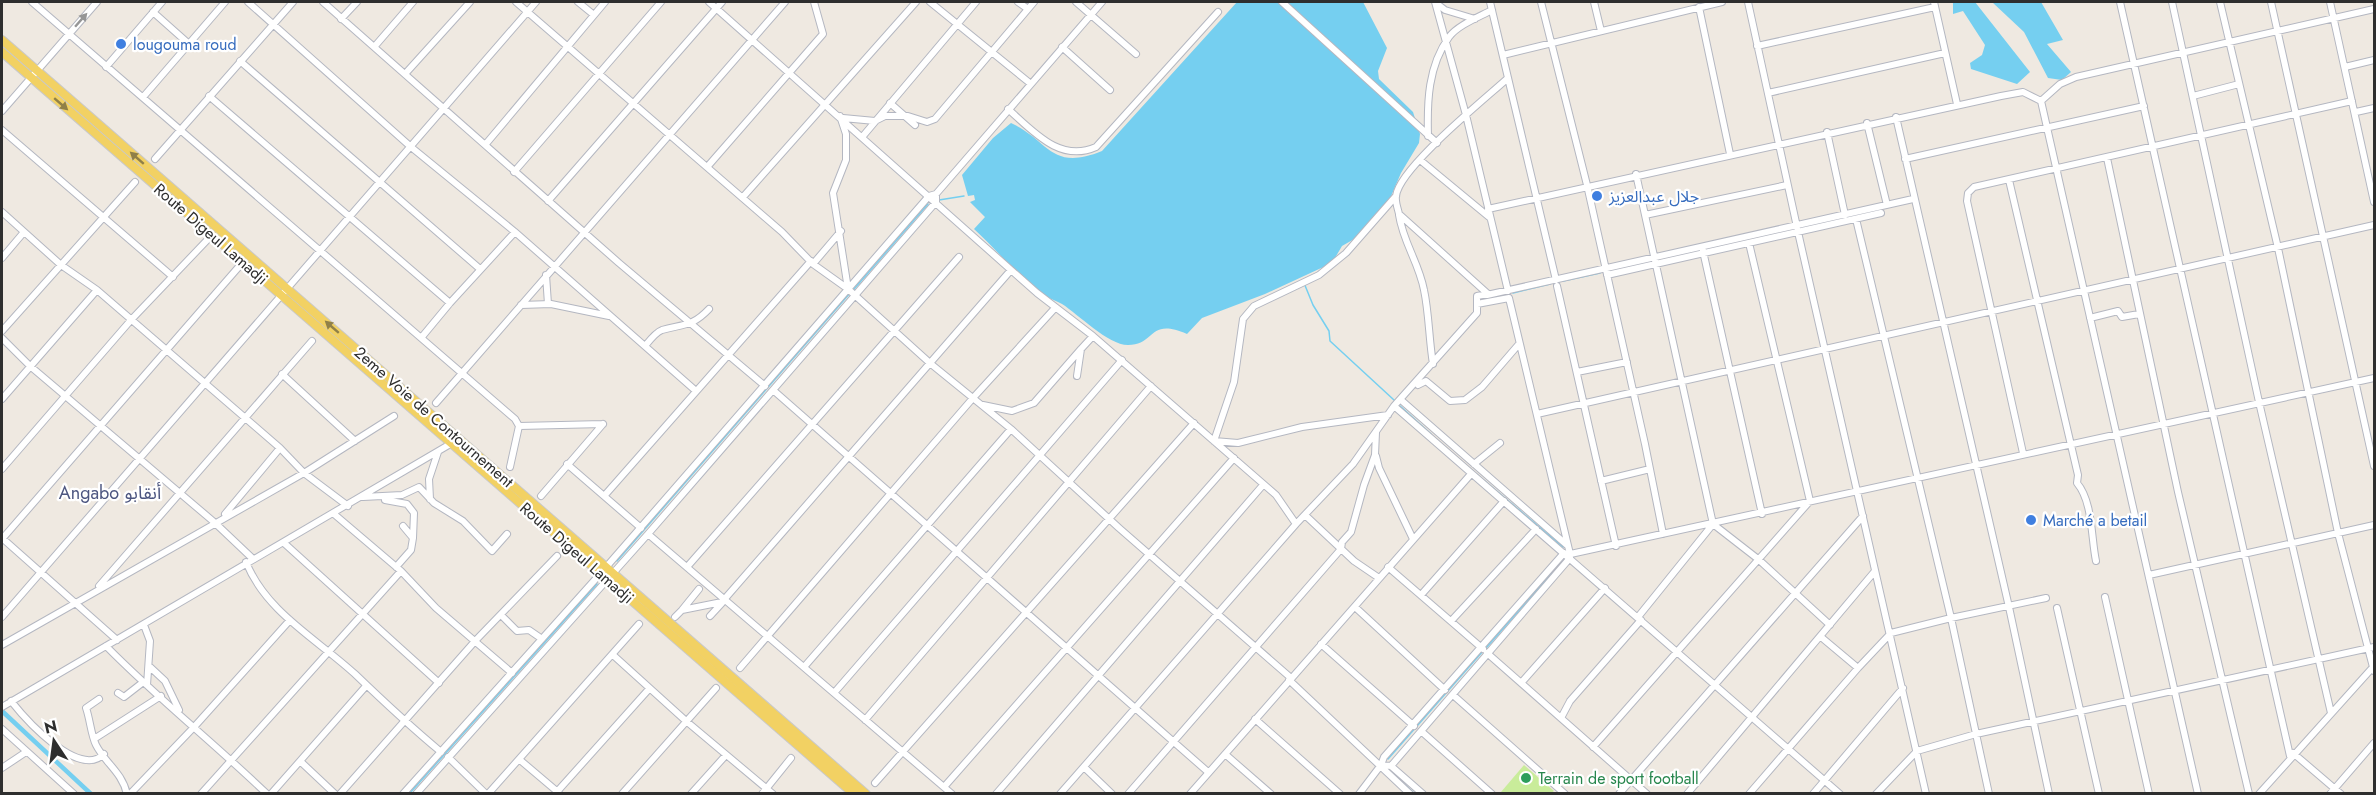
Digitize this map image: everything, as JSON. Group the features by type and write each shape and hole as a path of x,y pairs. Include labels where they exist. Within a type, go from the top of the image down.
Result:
{"main road":[{"name":"2eme Voie de Contournement","path":"2,40 35,75 607,573 867,794"},
{"name":"Route Digeul Lamadji","path":"2,52 35,75 243,262 284,292 452,443 607,573 854,794"}],"street":[{"path":"32,2 106,68 144,96 515,419 519,426 510,467"},
{"path":"2,111 97,2"},
{"path":"106,68 162,2"},
{"path":"144,96 225,2"},
{"path":"248,2 411,147 515,232 696,391"},
{"path":"155,159 293,2"},
{"path":"323,2 548,201 727,356 765,386"},
{"path":"341,20 357,2"},
{"path":"375,46 413,2"},
{"path":"405,74 470,2"},
{"path":"516,2 670,132 812,262 851,292 931,364 1040,454 1108,518 1256,645 1410,794"},
{"path":"2,617 536,2"},
{"path":"578,2 594,15"},
{"path":"485,146 605,2"},
{"path":"514,171 661,2"},
{"path":"709,2 826,103 1011,270 1055,308 1122,360 1234,458 1280,499 1296,524"},
{"path":"548,201 722,2"},
{"path":"436,404 546,274 785,2"},
{"path":"708,166 823,33 814,2"},
{"path":"743,197 916,2"},
{"path":"930,2 989,53 1030,84"},
{"path":"863,136 976,2"},
{"path":"1018,2 1028,9"},
{"path":"841,117 875,121 885,116 905,116 927,122 935,119 1034,2"},
{"path":"1076,2 1136,54"},
{"path":"403,794 542,639 648,534 773,390 929,196 936,194 1102,2"},
{"path":"1282,2 1437,143"},
{"path":"1435,2 1445,10 1475,19"},
{"path":"1435,2 1466,115 1508,291"},
{"path":"1490,2 1538,198 1616,546"},
{"path":"1541,2 1587,185 1663,534"},
{"path":"1594,2 1601,31"},
{"path":"1503,55 1722,2"},
{"path":"1748,2 1778,144 1875,571 1904,688 1926,794"},
{"path":"2120,2 2133,64 2155,148 2244,555 2292,755 2335,792 2374,743"},
{"path":"2172,2 2259,402 2331,713"},
{"path":"2220,2 2278,248 2338,533 2371,648 2374,668 2292,755 2259,794"},
{"path":"2271,2 2374,466"},
{"path":"2330,2 2374,201"},
{"path":"1757,46 1934,4 1957,105"},
{"path":"1699,7 1730,154"},
{"path":"2041,101 2060,84 2076,77 2374,9"},
{"path":"1428,136 1432,74 1446,42 1450,36 1492,10"},
{"path":"153,12 189,44"},
{"path":"1008,109 1037,135 1061,150 1082,153 1096,147 1218,12"},
{"path":"1062,47 1110,90"},
{"path":"1768,93 1945,52"},
{"path":"2345,67 2374,60"},
{"path":"240,61 480,268"},
{"path":"1214,441 1234,382 1243,319 1254,306 1319,275 1346,253 1396,196 1403,179 1420,160 1508,78"},
{"path":"2193,96 2239,84"},
{"path":"1488,208 1867,123 2020,92 2041,101"},
{"path":"209,96 450,303"},
{"path":"2041,101 2198,794"},
{"path":"2023,453 1966,201 1968,193 1974,187 2155,148 2352,101"},
{"path":"890,103 915,125"},
{"path":"1905,159 2144,106"},
{"path":"2356,112 2374,108"},
{"path":"841,117 846,134 846,160 833,193 851,292"},
{"path":"1896,117 1941,322 2009,607 2049,794"},
{"path":"1867,123 1887,205"},
{"path":"2,130 174,277"},
{"path":"1827,132 1845,215"},
{"path":"2107,158 2131,280 2249,794"},
{"path":"1420,160 1490,217"},
{"path":"1636,174 1713,524 1758,559 1830,625"},
{"path":"2009,180 2078,475 2077,483 2082,489 2091,528 2096,561"},
{"path":"2,331 135,182"},
{"path":"1645,215 1787,184"},
{"path":"416,794 607,573 640,528 765,386 936,202 936,194"},
{"path":"1396,196 1402,234 1416,262 1425,291 1432,364"},
{"path":"1703,250 1749,243 1845,215 1913,199"},
{"path":"2,212 60,265 97,290 204,385 280,448 304,473 348,506"},
{"path":"1478,296 1557,283 1798,229 1881,213"},
{"path":"1399,214 1488,294 1478,296"},
{"path":"1856,219 1951,618 1989,794"},
{"path":"1537,414 2374,225"},
{"path":"2,258 24,231"},
{"path":"604,495 841,231"},
{"path":"421,338 480,268 515,232"},
{"path":"2,469 131,320 212,235"},
{"path":"1749,243 1779,360 1810,501"},
{"path":"1703,250 1762,513"},
{"path":"687,567 959,257"},
{"path":"117,640 2,539 243,262"},
{"path":"710,616 1011,270"},
{"path":"546,274 548,304"},
{"path":"2,399 97,290"},
{"path":"1060,794 1296,524 1353,464 1395,406 1477,313 1478,296"},
{"path":"1391,766 1453,694 1485,651 1568,555 1569,547 1509,298 1477,304"},
{"path":"521,306 548,304 610,316"},
{"path":"740,668 973,398 1055,308"},
{"path":"645,346 660,330 690,324 709,309"},
{"path":"2090,318 2118,311 2122,317 2139,314"},
{"path":"981,404 1012,411 1034,403 1093,336"},
{"path":"2,338 30,366 214,522 249,560 261,592 404,722 441,752"},
{"path":"95,591 312,341"},
{"path":"1412,389 1426,381 1450,401 1465,400 1482,387 1519,344"},
{"path":"1077,376 1081,349"},
{"path":"834,693 1122,360"},
{"path":"1577,372 1627,362"},
{"path":"282,374 355,441"},
{"path":"1568,555 2023,453 2374,378"},
{"path":"865,720 1151,386"},
{"path":"773,390 1208,772"},
{"path":"1401,400 1569,547"},
{"path":"1395,406 1470,474 1568,555 1712,685 1840,794"},
{"path":"1214,441 1238,443 1302,427 1388,415"},
{"path":"2,645 214,522 304,473 394,416"},
{"path":"875,783 1194,423"},
{"path":"519,426 603,424 541,496"},
{"path":"804,667 1011,429"},
{"path":"1128,794 1341,549 1342,542 1352,532 1364,485 1375,455 1376,432"},
{"path":"104,754 98,760 89,761 63,751 22,715 5,704 144,625 249,560 284,543 348,506 452,443"},
{"path":"1474,464 1500,443"},
{"path":"223,517 280,448"},
{"path":"430,499 429,479 438,452"},
{"path":"1375,455 1413,539"},
{"path":"944,787 1234,458"},
{"path":"567,464 640,528"},
{"path":"1601,481 1650,469"},
{"path":"1194,792 1208,772 1470,474"},
{"path":"996,794 1263,485"},
{"path":"378,498 402,495 419,487 430,499 462,521 492,551 507,534"},
{"path":"201,794 363,614 411,550 414,513 407,504 363,497"},
{"path":"1421,595 1504,501"},
{"path":"1593,747 1810,501"},
{"path":"334,514 398,569 436,608 512,673"},
{"path":"1305,515 1341,549 1379,578"},
{"path":"1619,794 1712,685 1863,516"},
{"path":"1561,718 1570,701 1640,618 1713,524"},
{"path":"2149,575 2374,525"},
{"path":"403,526 413,538"},
{"path":"1452,620 1536,529"},
{"path":"648,534 723,601 767,635 952,794"},
{"path":"284,543 439,683"},
{"path":"300,761 338,794 476,640 557,556"},
{"path":"1388,567 1452,620 1647,794"},
{"path":"1686,794 1875,571"},
{"path":"1521,683 1605,588"},
{"path":"675,617 699,589"},
{"path":"2105,597 2149,794"},
{"path":"1749,794 1787,748 1891,633 2046,598"},
{"path":"682,610 723,601"},
{"path":"1355,607 1445,690"},
{"path":"2057,608 2099,794"},
{"path":"501,615 517,631 529,630 542,639"},
{"path":"99,699 86,708 94,739 123,780 128,794 195,726 290,620"},
{"path":"448,757 487,794 520,760 639,624"},
{"path":"118,693 124,697 145,684 150,667 150,640 144,625"},
{"path":"1821,637 1858,668"},
{"path":"1321,644 1414,726"},
{"path":"106,646 145,684 181,713 269,794 366,686"},
{"path":"1876,794 1917,751 1976,734 2223,681 2318,657 2371,648"},
{"path":"1359,794 1384,758 1445,690 1485,651"},
{"path":"613,655 726,754 764,791 773,794"},
{"path":"150,667 165,681 181,713"},
{"path":"622,794 716,688"},
{"path":"1813,794 1904,688"},
{"path":"520,760 557,793 650,689"},
{"path":"1453,694 1565,794"},
{"path":"94,739 161,696"},
{"path":"1255,719 1340,794"},
{"path":"2,729 74,794"},
{"path":"1421,731 1492,794"},
{"path":"2,768 26,752"},
{"path":"691,794 726,754"},
{"path":"1225,754 1271,794"},
{"path":"764,791 791,758"},
{"path":"1381,765 1391,766 1423,794"},
{"path":"1084,767 1112,794"}],"green space":[{"name":"Terrain de sport football","path":"1524,765 1554,791 1551,793 1501,792"}],"water":[{"path":"1237,2 1363,2 1387,48 1378,71 1379,79 1413,112 1420,134 1419,143 1401,173 1389,201 1356,238 1342,246 1332,263 1265,294 1202,318 1187,334 1165,329 1153,333 1137,344 1120,344 1036,289 974,229 985,217 970,202 975,200 974,195 968,196 962,175 993,138 1011,123 1060,156 1085,157 1102,151"},
{"path":"1953,2 1975,2 2030,72 2017,84 1971,69 1970,63 1982,55 1985,45 1963,11 1953,14"},
{"path":"1992,2 2041,2 2063,40 2047,44 2071,72 2062,80 2048,78 2024,32"}],"waterway":[{"path":"939,200 964,196"},
{"path":"854,289 928,204"},
{"path":"1799,228 1853,216"},
{"path":"1756,238 1794,229"},
{"path":"1708,249 1735,242"},
{"path":"1662,259 1689,253"},
{"path":"1619,268 1648,262"},
{"path":"1563,281 1600,273"},
{"path":"1304,283 1313,305 1329,331 1330,341 1394,400"},
{"path":"1513,293 1550,284"},
{"path":"617,561 850,293"},
{"path":"1496,297 1500,296"},
{"path":"1400,406 1431,434"},
{"path":"1461,461 1563,547"},
{"path":"1486,648 1564,559"},
{"path":"409,794 597,584"},
{"path":"1388,759 1483,651"},
{"path":"2,711 91,794"},
{"path":"1395,776 1415,794"}],"place":[{"name":"lougouma roud","path":"121,44"},
{"name":"جلال عبدالعزيز","path":"1597,196"},
{"name":"Marché a betail","path":"2031,520"},
{"name":"Terrain de sport football","path":"1526,778"}],"district":[{"name":"Angabo أنقابو","path":"110,493"}]}
